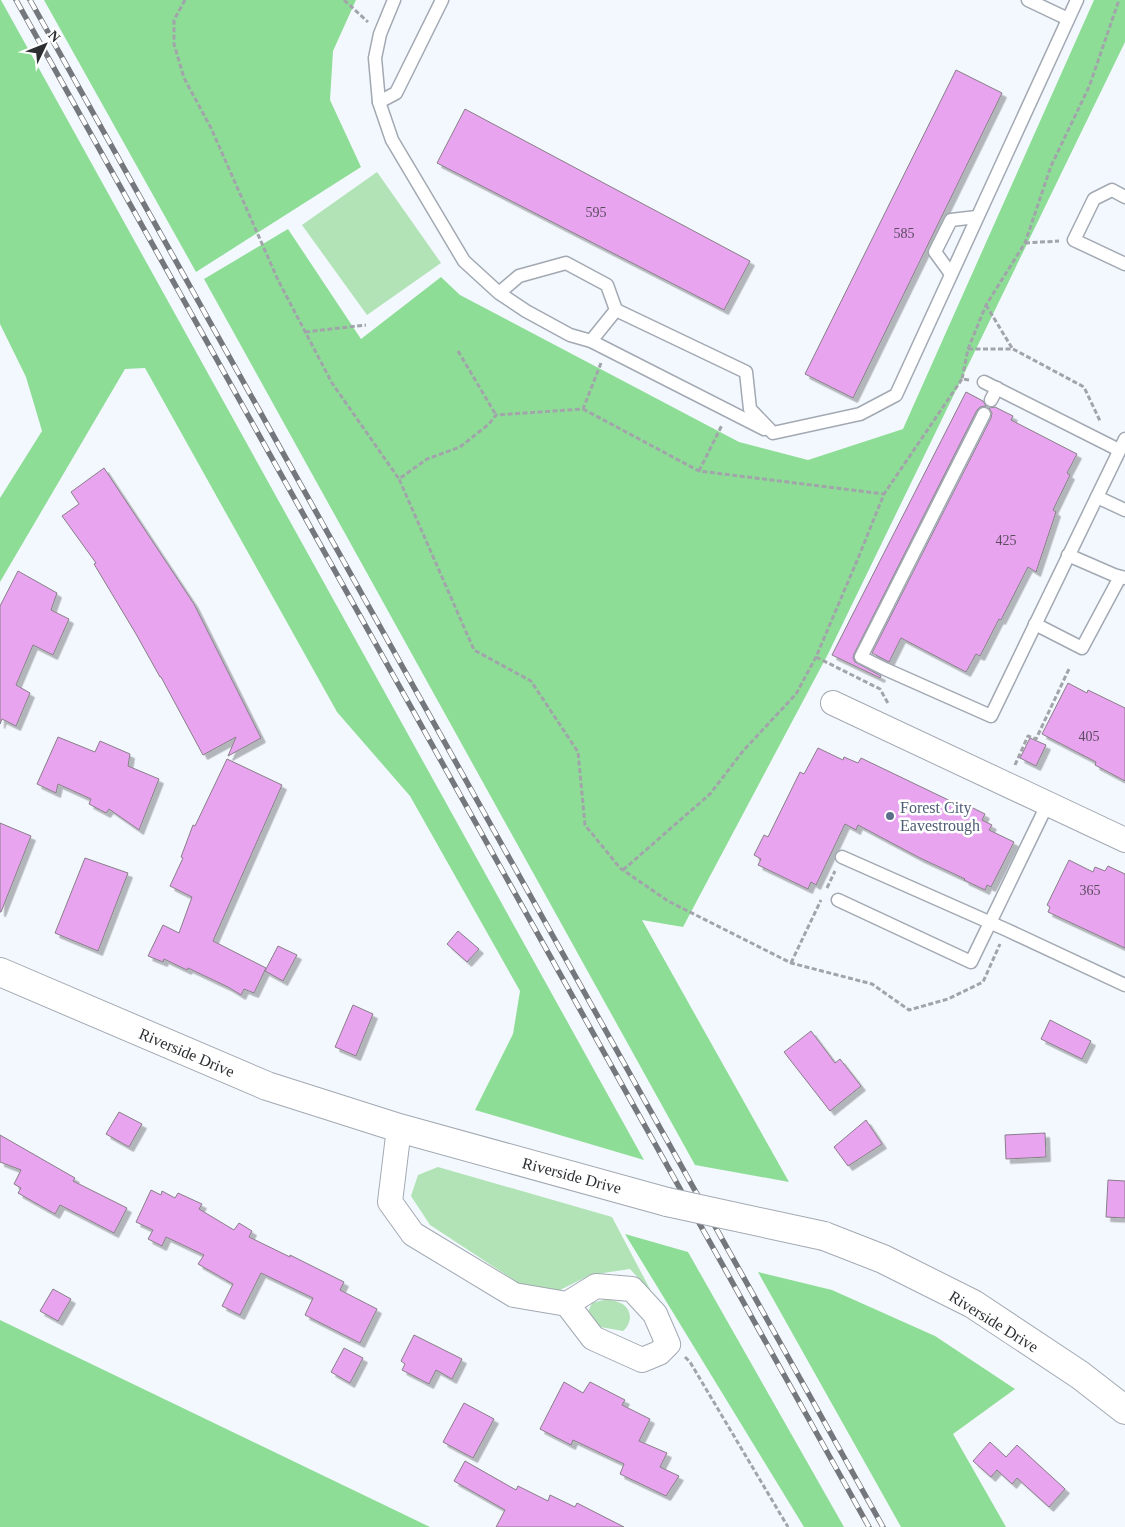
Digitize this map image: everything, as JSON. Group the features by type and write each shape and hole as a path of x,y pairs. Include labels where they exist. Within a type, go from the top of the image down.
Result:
{"main road":[{"name":"Riverside Drive","path":"0,972 267,1086 400,1128 667,1202 824,1236 883,1259 973,1304 1080,1375 1125,1410"}],"street":[{"path":"833,703 1125,840"},
{"path":"400,1128 390,1202 413,1234 514,1295 567,1304 596,1286 632,1289 655,1314 668,1344 659,1353 642,1360 593,1338 567,1304"}],"lane":[{"path":"394,0 380,34 375,58 379,102 392,140 464,261 499,293 570,336 591,341 773,433 860,414 896,395 1077,0"},
{"path":"379,102 396,93 442,0"},
{"path":"1028,0 1068,19"},
{"path":"1125,196 1112,190 1094,199 1074,240 1125,264"},
{"path":"951,274 935,252 951,220 977,217"},
{"path":"499,293 519,276 566,263 607,285 616,310 746,372 750,409 773,433"},
{"path":"591,341 616,310"},
{"path":"984,382 994,394 1119,445 991,716 861,657 984,414"},
{"path":"1096,497 1125,510"},
{"path":"1035,624 1082,648 1123,577 1114,576 1068,555"},
{"path":"838,900 972,962 1048,804"},
{"path":"842,857 1125,985"}],"path":[{"path":"185,0 174,20 174,44 184,78 211,128 278,280 332,383 399,479 474,650 531,681 578,752 585,825 623,870 668,901 791,963 872,984 909,1010 948,999 983,982 1007,930"},
{"path":"344,0 380,34"},
{"path":"623,870 710,794 743,751 796,694 816,657 884,494 962,379 968,349 986,304 1025,243 1051,166 1089,87 1118,0"},
{"path":"1025,243 1074,240"},
{"path":"986,304 1013,349"},
{"path":"305,332 366,325"},
{"path":"583,409 607,349"},
{"path":"968,349 1013,349 1084,387 1119,445"},
{"path":"458,351 496,416"},
{"path":"962,379 984,382"},
{"path":"399,479 427,459 460,447 496,416 583,409 699,471 884,494"},
{"path":"699,471 729,411"},
{"path":"816,657 880,689 889,705"},
{"path":"1005,784 1028,736 1036,739 1068,668"},
{"path":"791,963 842,857"},
{"path":"668,1344 690,1362 788,1527"}],"green space":[{"path":"0,0 644,1160 475,1110 513,1034 520,991 410,796 337,712 145,368 125,369 0,582 0,498 42,431 26,377 0,324"},
{"path":"44,0 356,0 333,51 330,100 361,167 196,272"},
{"path":"1094,0 1125,0 1125,42 828,654 683,927 642,920 789,1182 695,1165 204,279 288,229 361,339 441,277 460,295 739,442 808,460 903,429"},
{"path":"377,172 441,263 367,315 302,225"},
{"path":"438,1167 612,1217 652,1293 630,1269 590,1275 554,1293 523,1286 430,1225 411,1196 418,1175"},
{"path":"625,1234 688,1252 844,1527 804,1527"},
{"path":"758,1272 832,1290 935,1336 1015,1389 953,1434 1006,1527 901,1527"},
{"path":"607,1299 622,1304 629,1311 629,1322 623,1331 600,1327 587,1314 592,1303"},
{"path":"0,1320 430,1527 0,1527"}],"building":[{"path":"956,70 1002,93 853,398 805,374"},
{"path":"465,109 750,261 724,310 437,163"},
{"path":"966,392 983,401 986,406 980,407 977,410 854,654 855,662 881,676 880,678 832,655"},
{"path":"995,407 1013,416 1011,420 1077,454 1067,473 1070,475 1053,510 1056,512 1036,572 1028,567 980,656 976,654 966,672 901,638 889,662 872,653 991,418 992,413 989,408"},
{"path":"104,468 194,604 261,738 228,756 236,737 203,755 161,677 94,564 96,563 62,516 79,504 71,492"},
{"path":"18,571 57,593 51,610 69,619 53,655 33,645 16,685 30,693 16,726 2,719 0,724 0,606"},
{"path":"1068,683 1087,693 1088,690 1125,708 1125,781 1095,765 1096,762 1042,734"},
{"path":"58,737 95,752 100,741 130,754 128,766 159,779 139,830 109,809 106,813 89,804 91,799 58,784 56,793 37,784"},
{"path":"1030,738 1046,745 1036,766 1020,758"},
{"path":"818,748 843,760 844,757 858,763 861,758 963,807 965,804 985,814 982,820 992,825 989,830 1014,842 991,887 987,885 985,890 858,825 856,830 845,824 816,885 811,882 808,889 758,865 761,859 754,855 764,835 768,837 800,772 804,774"},
{"path":"227,759 282,785 213,941 266,968 254,993 244,989 241,995 188,968 187,970 164,959 163,962 148,956 163,925 179,933 192,897 170,886 183,858 181,857 193,825 195,826"},
{"path":"0,823 31,836 1,912 0,912"},
{"path":"85,858 128,873 98,951 55,933"},
{"path":"1069,860 1093,872 1095,867 1105,871 1108,866 1125,874 1125,948 1048,912 1050,907 1047,905"},
{"path":"458,931 479,949 467,962 447,944"},
{"path":"278,946 297,955 283,981 265,971"},
{"path":"353,1005 373,1014 356,1056 335,1047"},
{"path":"1050,1020 1091,1041 1082,1059 1041,1039"},
{"path":"811,1031 835,1063 840,1059 861,1086 830,1111 784,1052"},
{"path":"119,1112 142,1124 129,1147 106,1134"},
{"path":"866,1120 882,1144 848,1166 834,1147"},
{"path":"1045,1133 1046,1157 1006,1159 1005,1135"},
{"path":"0,1135 75,1178 73,1181 127,1208 114,1233 60,1205 55,1214 18,1193 21,1188 14,1184 21,1170 0,1162"},
{"path":"1108,1180 1125,1181 1125,1218 1106,1217"},
{"path":"151,1190 161,1195 162,1191 175,1198 178,1193 202,1204 199,1209 234,1230 239,1223 252,1231 249,1237 344,1282 340,1290 377,1309 360,1343 305,1315 313,1298 261,1273 240,1315 222,1306 233,1284 198,1264 204,1255 166,1237 162,1246 148,1239 153,1230 136,1222"},
{"path":"53,1289 71,1299 58,1321 40,1311"},
{"path":"414,1335 462,1359 452,1379 436,1370 429,1384 402,1370 405,1364 401,1361"},
{"path":"344,1348 363,1358 350,1383 331,1372"},
{"path":"564,1382 583,1393 590,1382 625,1400 622,1405 650,1419 639,1441 667,1453 660,1467 679,1476 666,1496 620,1474 624,1464 573,1440 571,1445 540,1429"},
{"path":"464,1403 494,1419 473,1458 443,1442"},
{"path":"990,1442 1006,1457 1017,1445 1065,1489 1049,1507 1017,1478 1012,1484 997,1470 991,1477 973,1461"},
{"path":"465,1461 516,1490 518,1486 548,1501 550,1495 575,1507 577,1503 624,1527 496,1527 505,1510 454,1481"}],"railway":[{"path":"16,0 869,1527"},
{"path":"30,0 883,1527"}],"place":[{"name":"Forest City Eavestrough","path":"890,816"}]}
